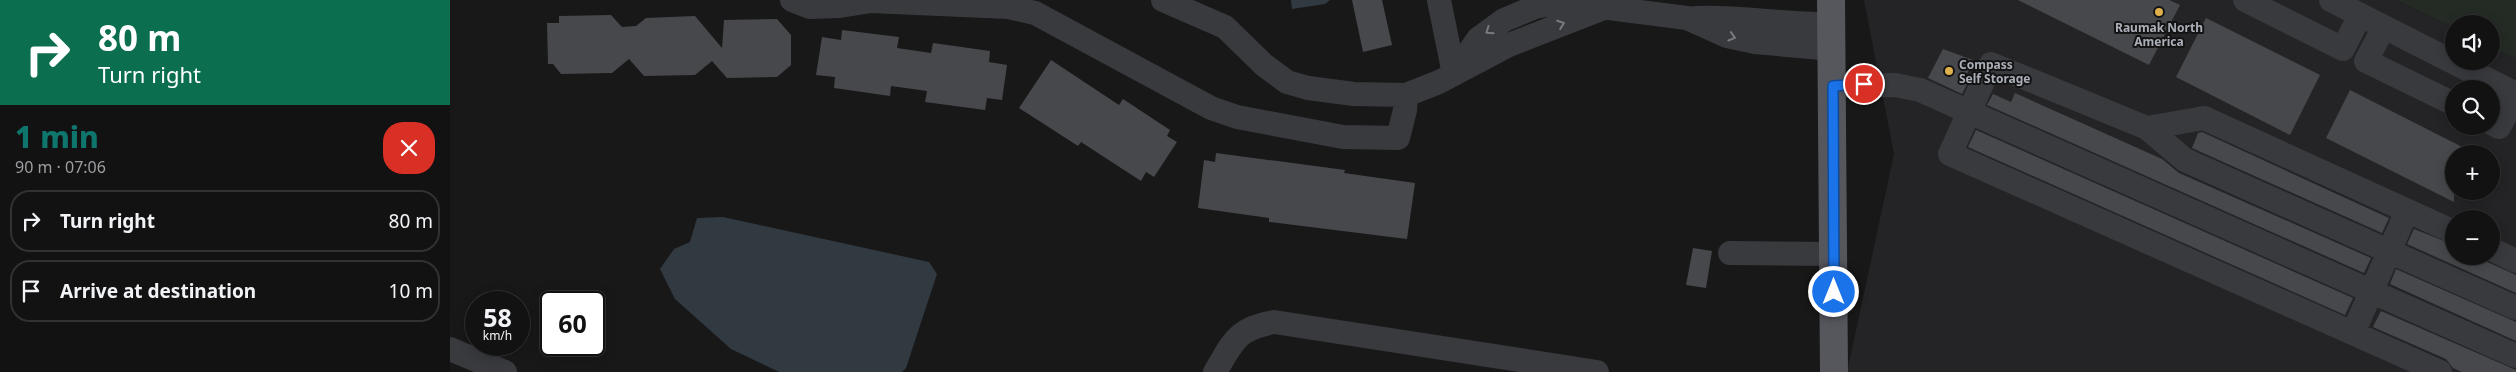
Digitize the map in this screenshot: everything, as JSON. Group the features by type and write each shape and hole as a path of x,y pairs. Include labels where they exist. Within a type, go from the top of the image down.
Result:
{"main road":[{"path":"1832,24 1834,372"}],"lane":[{"path":"792,0 810,7 840,6 871,1 1008,7 1036,13 1211,108 1237,117 1343,137 1398,138 1405,110 1406,95"},
{"path":"1163,0 1225,27 1264,65 1287,82 1308,88 1354,94 1406,95 1439,82 1529,37 1601,9"},
{"path":"1439,0 1454,74"},
{"path":"2245,0 2343,48 2360,15"},
{"path":"2331,0 2516,95 2500,125"},
{"path":"1454,74 1478,39 1504,20 1534,7 1562,2 1601,9 1687,18 1734,18 1788,24 1832,24"},
{"path":"1517,15 1529,37"},
{"path":"2384,27 2366,61 2445,100"},
{"path":"2440,372 1950,154 1991,64 2147,128 2185,160 2516,308"},
{"path":"1833,86 1871,84 1908,87 2516,356"},
{"path":"2147,128 2204,118 2445,228"},
{"path":"2353,333 2407,211"},
{"path":"1730,253 1834,254"},
{"path":"2500,254 2516,261"},
{"path":"1215,372 1237,337 1252,326 1274,322 1597,372"},
{"path":"450,349 505,372"}],"shaded area":[{"path":"1291,0 1330,0 1325,4 1292,9"},
{"path":"1864,0 2396,0 2445,24 2445,70 2500,70 2500,51 2516,59 2516,372 1847,372 1894,154"},
{"path":"2396,0 2516,0 2516,59 2500,51 2500,15 2445,15 2445,24"},
{"path":"723,217 929,262 937,274 906,368 902,372 779,372 731,349 675,299 660,269 674,249 690,242 697,218"}],"building":[{"path":"1352,0 1382,0 1392,45 1363,52"},
{"path":"2018,0 2169,0 2180,5 2149,65"},
{"path":"611,15 622,27 636,26 646,18 695,16 722,48 724,20 777,19 791,35 791,65 777,77 727,78 712,61 695,75 644,76 629,59 612,73 561,74 553,64 548,64 547,23 559,23 559,16"},
{"path":"2206,18 2320,75 2290,135 2176,77"},
{"path":"842,30 899,37 897,48 931,53 933,43 990,51 989,62 1007,65 1002,100 987,98 985,110 925,102 927,91 891,86 890,96 834,88 835,77 816,75 822,37 841,40"},
{"path":"1943,49 1973,60 1964,81 1968,82 1962,94 1928,78"},
{"path":"1051,60 1119,105 1123,99 1170,130 1167,136 1177,142 1154,177 1146,172 1141,181 1081,142 1078,146 1019,108"},
{"path":"2350,90 2458,145 2445,145 2445,198 2326,138"},
{"path":"2015,93 2162,159 2179,173 2371,258 2364,273 1987,105 1993,94 2011,102"},
{"path":"1976,130 2353,298 2345,315 1968,147"},
{"path":"2202,132 2389,218 2382,233 2192,148 2198,133"},
{"path":"1216,153 1345,170 1344,173 1415,183 1407,239 1269,222 1269,218 1198,208 1204,160 1215,162"},
{"path":"2414,229 2445,241 2445,261 2407,244"},
{"path":"1693,248 1712,251 1706,288 1686,285"},
{"path":"2454,265 2494,265 2516,275 2516,293"},
{"path":"2396,269 2516,322 2516,341 2390,284"},
{"path":"2381,311 2516,370 2516,372 2462,372 2453,368 2446,359 2373,327"}],"place":[{"name":"Raumak North America","path":"2159,12"},
{"name":"Compass Self Storage","path":"1949,71"}],"route":[{"path":"1834,292 1833,86 1864,84"}]}
